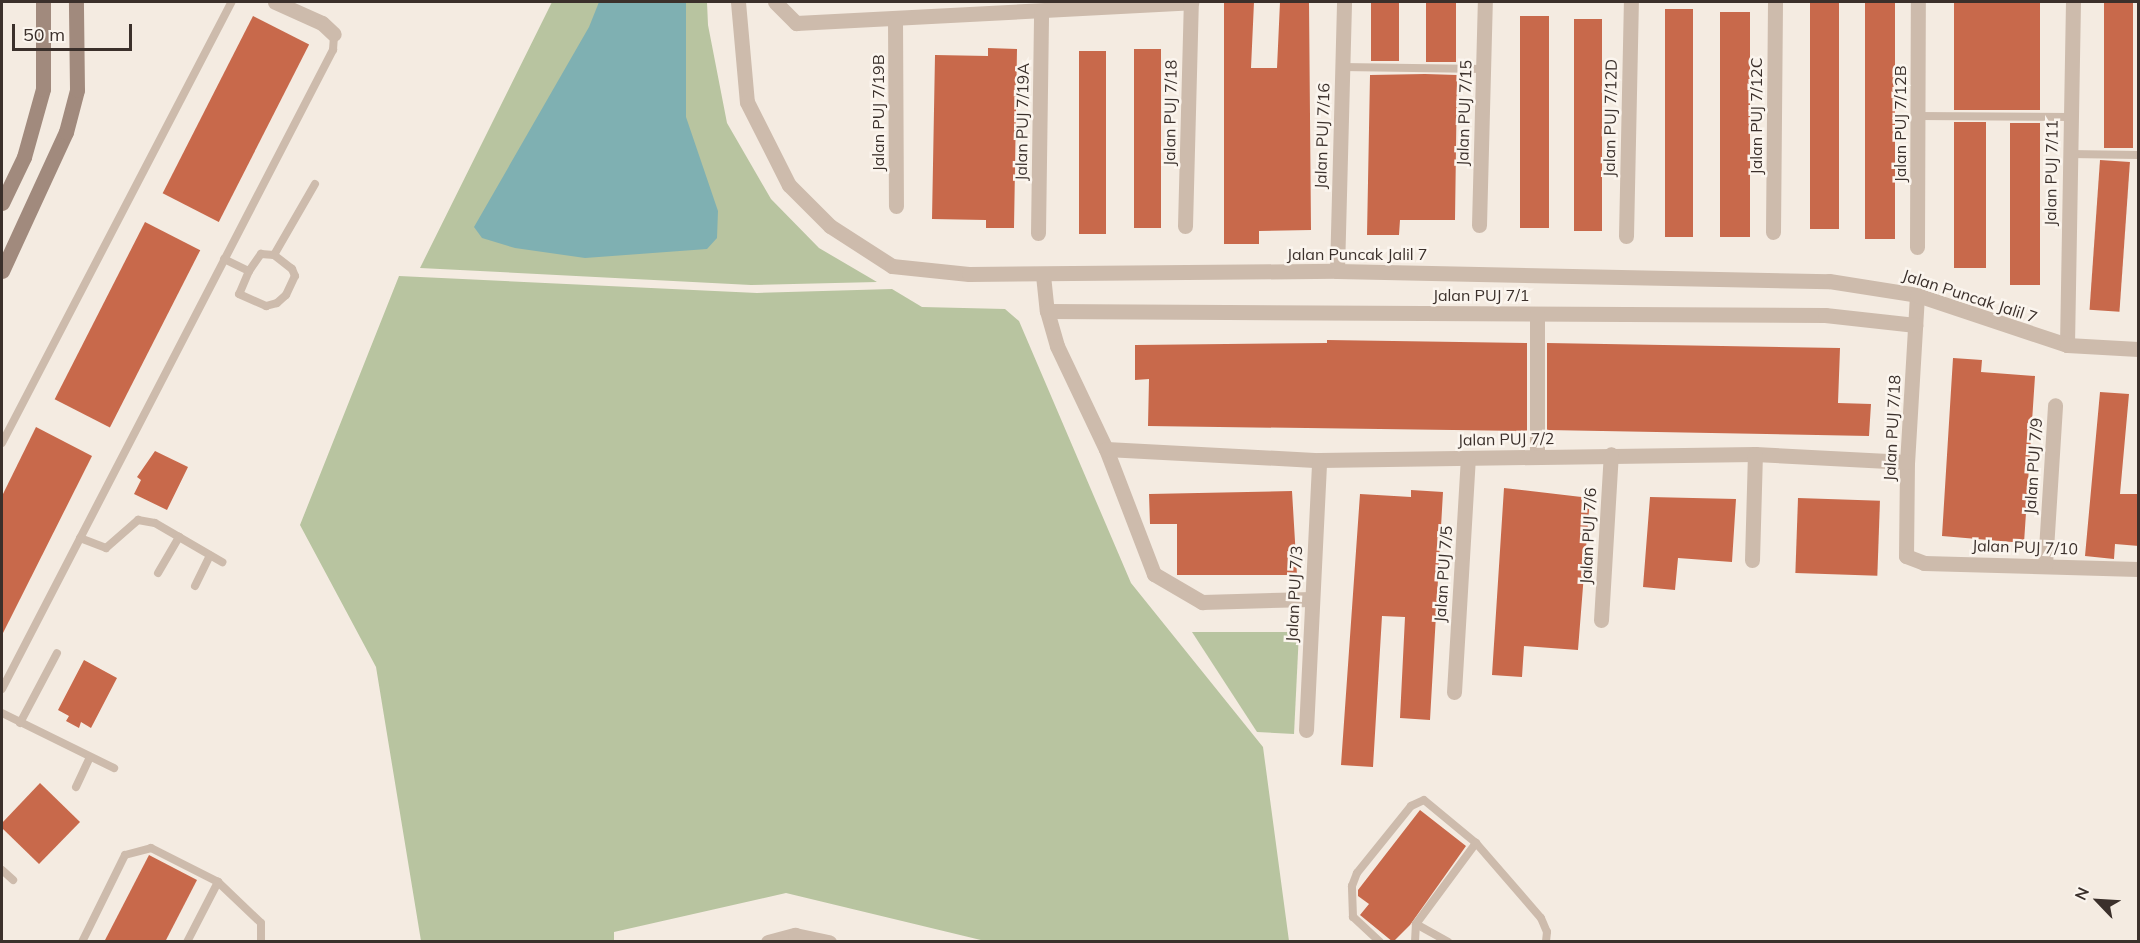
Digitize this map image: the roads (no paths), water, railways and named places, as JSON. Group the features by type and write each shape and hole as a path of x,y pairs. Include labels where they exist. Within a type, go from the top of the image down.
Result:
{"main road":[{"path":"2,203 24,157 43,89 43,2"},
{"path":"2,271 66,132 77,90 76,2"}],"street":[{"path":"275,2 322,23 334,34"},
{"name":"Jalan Puncak Jalil 7","path":"738,2 747,102 789,185 830,226 858,248 892,266 969,274 1337,271 1829,281 1917,295 2067,345 2139,349"},
{"path":"775,2 796,23 895,20 1191,2"},
{"name":"Jalan PUJ 7/18","path":"1185,226 1191,2"},
{"name":"Jalan PUJ 7/16","path":"1337,271 1344,2"},
{"name":"Jalan PUJ 7/15","path":"1479,225 1485,2"},
{"name":"Jalan PUJ 7/12D","path":"1626,236 1631,2"},
{"name":"Jalan PUJ 7/12C","path":"1773,232 1775,2"},
{"name":"Jalan PUJ 7/12B","path":"1917,247 1918,2"},
{"name":"Jalan PUJ 7/11","path":"2067,345 2073,2"},
{"name":"Jalan PUJ 7/19A","path":"1038,233 1041,12"},
{"name":"Jalan PUJ 7/19B","path":"895,20 896,206"},
{"path":"1043,275 1047,311 1057,346 1106,449 1154,574 1202,602 1312,599"},
{"name":"Jalan PUJ 7/18","path":"1911,561 1906,556 1907,462 1917,295"},
{"name":"Jalan PUJ 7/1","path":"1047,311 1826,315 1916,325"},
{"path":"1537,314 1537,456"},
{"name":"Jalan PUJ 7/9","path":"2045,565 2055,405"},
{"name":"Jalan PUJ 7/2","path":"1106,449 1319,459 1755,454 1907,462"},
{"name":"Jalan PUJ 7/6","path":"1601,620 1611,454"},
{"path":"1752,560 1755,454"},
{"name":"Jalan PUJ 7/5","path":"1454,692 1468,458"},
{"name":"Jalan PUJ 7/3","path":"1306,730 1319,459"},
{"name":"Jalan PUJ 7/10","path":"1911,561 2139,569"},
{"path":"768,942 795,936 829,942"}],"lane":[{"path":"2,443 232,2"},
{"path":"2,689 333,50 334,34"},
{"path":"1342,66 1484,69"},
{"path":"1918,116 2070,117"},
{"path":"2069,154 2139,155"},
{"path":"274,255 315,184"},
{"path":"261,254 274,255 292,269 295,276 286,296 277,303 258,304 239,294 249,271 261,254"},
{"path":"224,259 249,271"},
{"path":"80,538 106,548 138,520 155,523 222,562"},
{"path":"158,573 179,537"},
{"path":"195,586 210,555"},
{"path":"20,723 57,653"},
{"path":"2,713 114,768"},
{"path":"76,787 90,757"},
{"path":"1380,942 1353,917 1352,886 1358,873 1417,800 1431,803 1476,843 1541,918 1546,942"},
{"path":"1415,942 1416,924 1476,843"},
{"path":"82,942 125,855 151,848 218,882 261,923 261,942"},
{"path":"2,870 13,880"},
{"path":"187,942 218,882"},
{"path":"1416,924 1448,942"}],"water":[{"path":"599,2 686,2 686,117 718,211 717,238 707,249 585,258 515,248 482,238 474,227 589,27"}]}
